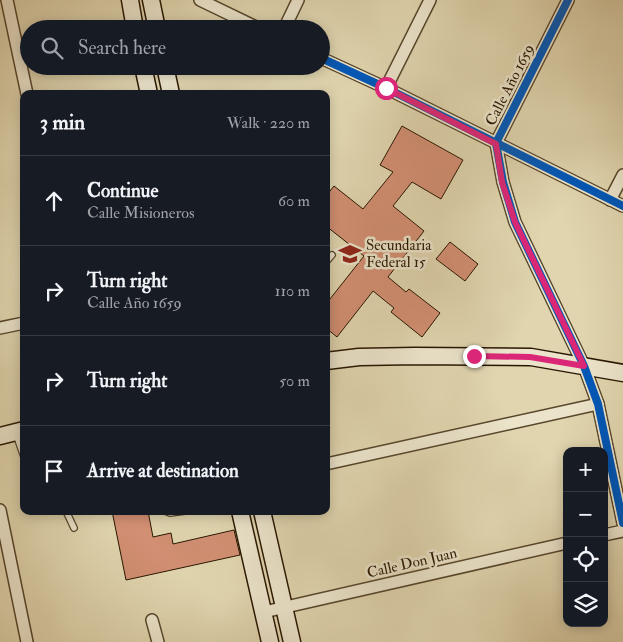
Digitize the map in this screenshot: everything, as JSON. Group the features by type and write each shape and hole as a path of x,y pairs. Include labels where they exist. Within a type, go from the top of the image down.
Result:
{"main road":[{"path":"130,0 134,20"},
{"path":"151,0 155,20"},
{"path":"145,75 148,90"},
{"path":"167,75 170,90"},
{"path":"330,360 415,356 530,357 623,373"},
{"path":"241,515 270,642"},
{"path":"263,515 292,642"}],"street":[{"path":"7,0 20,61"},
{"path":"200,0 241,20"},
{"path":"288,20 298,0"},
{"path":"386,88 430,0"},
{"name":"Calle Año 1659","path":"568,0 496,144 502,182 515,222 584,366 598,404 623,523"},
{"path":"330,62 623,206"},
{"path":"23,75 26,90"},
{"path":"610,200 623,175"},
{"path":"0,328 20,324"},
{"path":"330,463 598,404"},
{"path":"0,510 3,536 27,642"},
{"path":"608,534 623,531"},
{"name":"Calle Don Juan","path":"264,612 563,544"},
{"path":"152,620 158,642"}],"lane":[{"path":"13,433 20,448"},
{"path":"68,515 74,528"}],"building":[{"path":"402,126 463,160 441,199 412,182 393,206 424,231 388,277 406,292 409,289 440,313 422,337 391,312 394,308 373,291 337,337 330,331 330,299 364,256 330,229 330,191 334,186 363,209 393,172 380,165"},
{"path":"450,242 478,264 465,281 436,259"},
{"path":"113,515 149,515 153,537 171,533 173,544 234,530 240,555 126,580"}],"cycle path":[{"path":"568,0 496,143 503,182 515,222 584,366 598,404 623,523"},
{"path":"330,62 623,206"}],"place":[{"name":"Secundaria Federal 15","path":"350,254"}],"route":[{"path":"386,88 496,144 502,182 515,222 584,366 530,357 474,356"}]}
